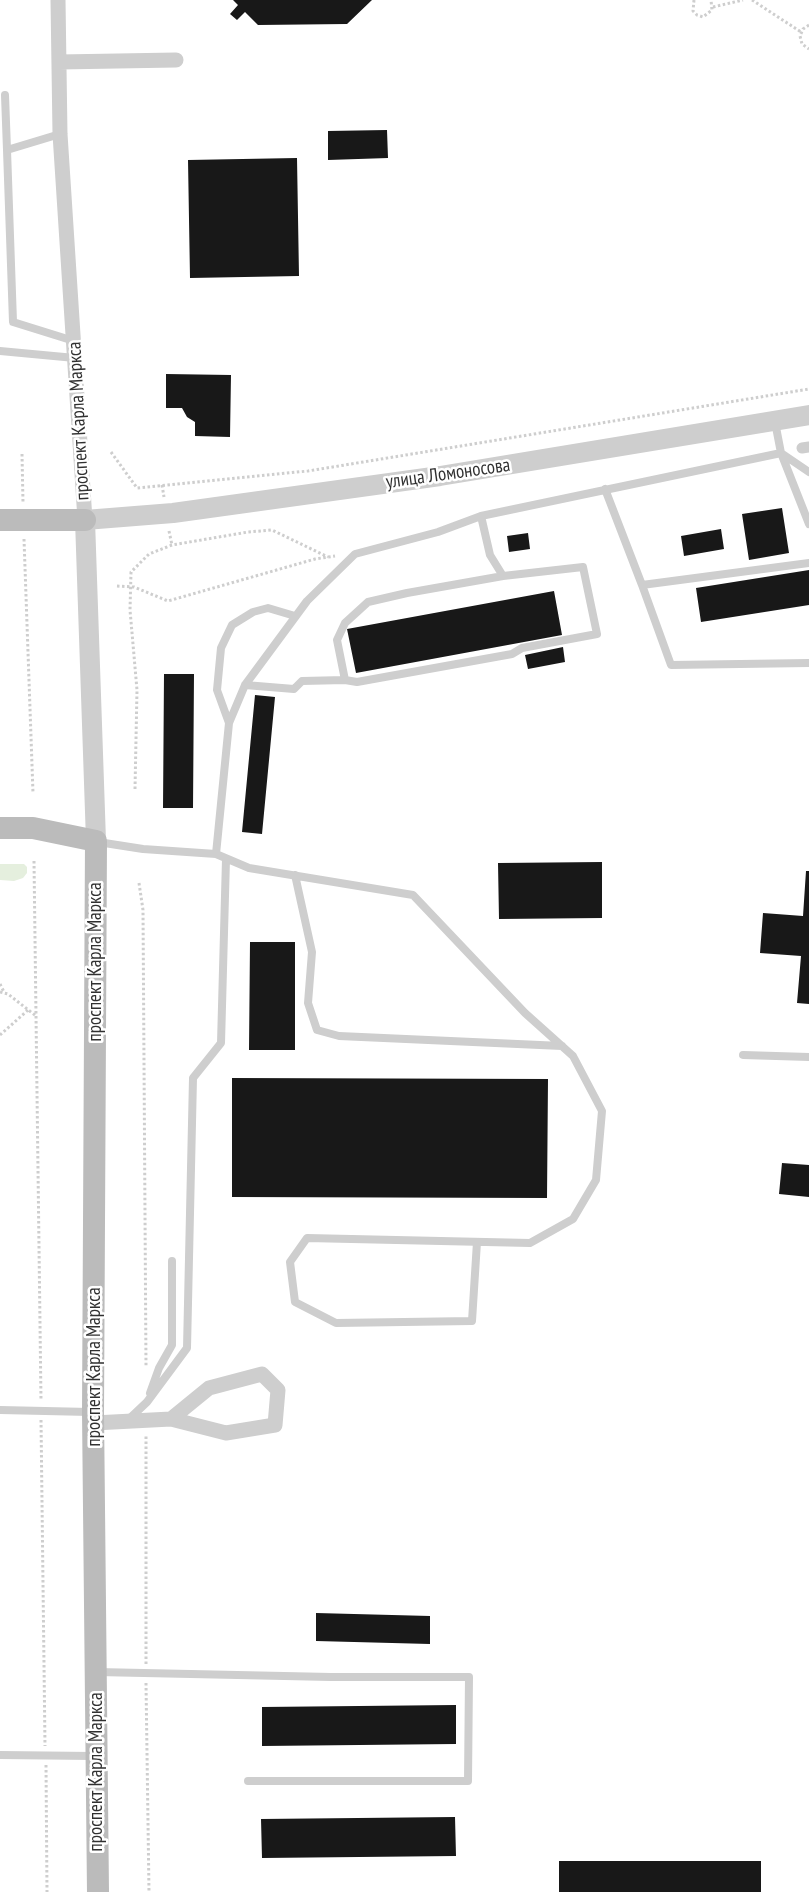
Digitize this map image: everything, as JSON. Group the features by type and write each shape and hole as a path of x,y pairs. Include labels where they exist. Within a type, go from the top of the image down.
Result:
{"main road":[{"path":"0,520 85,520"},
{"path":"0,828 33,828 96,842"},
{"name":"проспект Карла Маркса","path":"96,842 94,1418 98,1672 95,1756 98,1892"}],"street":[{"name":"проспект Карла Маркса","path":"58,0 60,134 85,520 96,842"},
{"path":"59,62 176,60"},
{"name":"улица Ломоносова","path":"85,520 173,513 440,476 809,415"},
{"path":"94,1418 126,1421 171,1420 226,1434 275,1424 278,1390 262,1374 209,1388 171,1420"}],"lane":[{"path":"5,95 13,322 74,341"},
{"path":"6,150 60,134"},
{"path":"0,351 75,358"},
{"path":"775,420 781,453 809,524"},
{"path":"216,854 229,723 246,685 307,601 355,554 438,532 481,516 781,453 809,472"},
{"path":"605,489 671,665 809,663"},
{"path":"481,516 490,555 503,576"},
{"path":"642,585 809,563"},
{"path":"246,685 294,689 302,681 345,680 357,682 512,654 522,648 597,634 583,566 503,576 368,602 345,623 337,640 345,680"},
{"path":"229,723 217,690 221,648 232,625 252,612 268,608 295,616"},
{"path":"96,842 143,849 216,854 248,868 413,895 525,1013 573,1056 602,1111 596,1180 573,1219 530,1243 307,1238 290,1262 295,1302 336,1323 472,1321 476,1242"},
{"path":"126,1421 147,1402 187,1348 193,1078 221,1043 226,859"},
{"path":"295,875 312,952 308,1004 318,1030 339,1036 562,1046"},
{"path":"743,1055 809,1057"},
{"path":"147,1402 159,1368 172,1345 172,1261"},
{"path":"0,1410 41,1411 94,1418"},
{"path":"98,1672 332,1677 469,1677 468,1781 248,1781"},
{"path":"0,1755 95,1756"}],"path":[{"path":"694,0 693,11 700,17 709,15 714,7 742,0"},
{"path":"712,0 714,7"},
{"path":"752,0 802,32"},
{"path":"809,25 802,32 802,44 809,49"},
{"path":"111,452 137,488 308,471 809,389"},
{"path":"22,454 33,793"},
{"path":"135,789 137,690 130,610 131,572 149,554 172,545 248,532 272,530 328,557"},
{"path":"117,586 131,587 168,601 315,559 355,554"},
{"path":"34,862 47,1892"},
{"path":"0,984 2,992 36,1016"},
{"path":"0,1035 28,1010"}],"green space":[{"path":"0,864 24,864 27,867 27,873 23,878 14,881 0,880"}],"building":[{"path":"233,0 372,0 347,24 258,25 245,12 237,20 230,14 238,5"},
{"path":"387,130 388,158 328,160 328,131"},
{"path":"297,158 299,276 190,278 188,160"},
{"path":"166,374 231,375 230,437 195,436 195,422 187,417 182,408 166,408"},
{"path":"782,508 789,553 749,560 742,514"},
{"path":"721,529 724,549 684,556 681,536"},
{"path":"528,533 530,549 509,552 507,536"},
{"path":"809,570 809,605 701,622 696,588"},
{"path":"554,591 562,635 356,673 347,629"},
{"path":"563,647 565,662 528,669 525,655"},
{"path":"164,674 194,674 193,808 163,808"},
{"path":"255,695 275,697 262,834 242,832"},
{"path":"602,862 602,918 499,919 498,863"},
{"path":"806,871 809,871 809,1004 797,1003 801,956 760,953 763,913 803,916"},
{"path":"250,942 295,942 295,1050 249,1050"},
{"path":"232,1078 548,1079 547,1198 232,1197"},
{"path":"782,1163 809,1165 809,1197 779,1194"},
{"path":"316,1613 430,1616 430,1644 316,1641"},
{"path":"456,1705 456,1744 262,1746 262,1707"},
{"path":"455,1817 456,1856 262,1858 261,1819"},
{"path":"559,1861 761,1861 761,1892 559,1892"}]}
